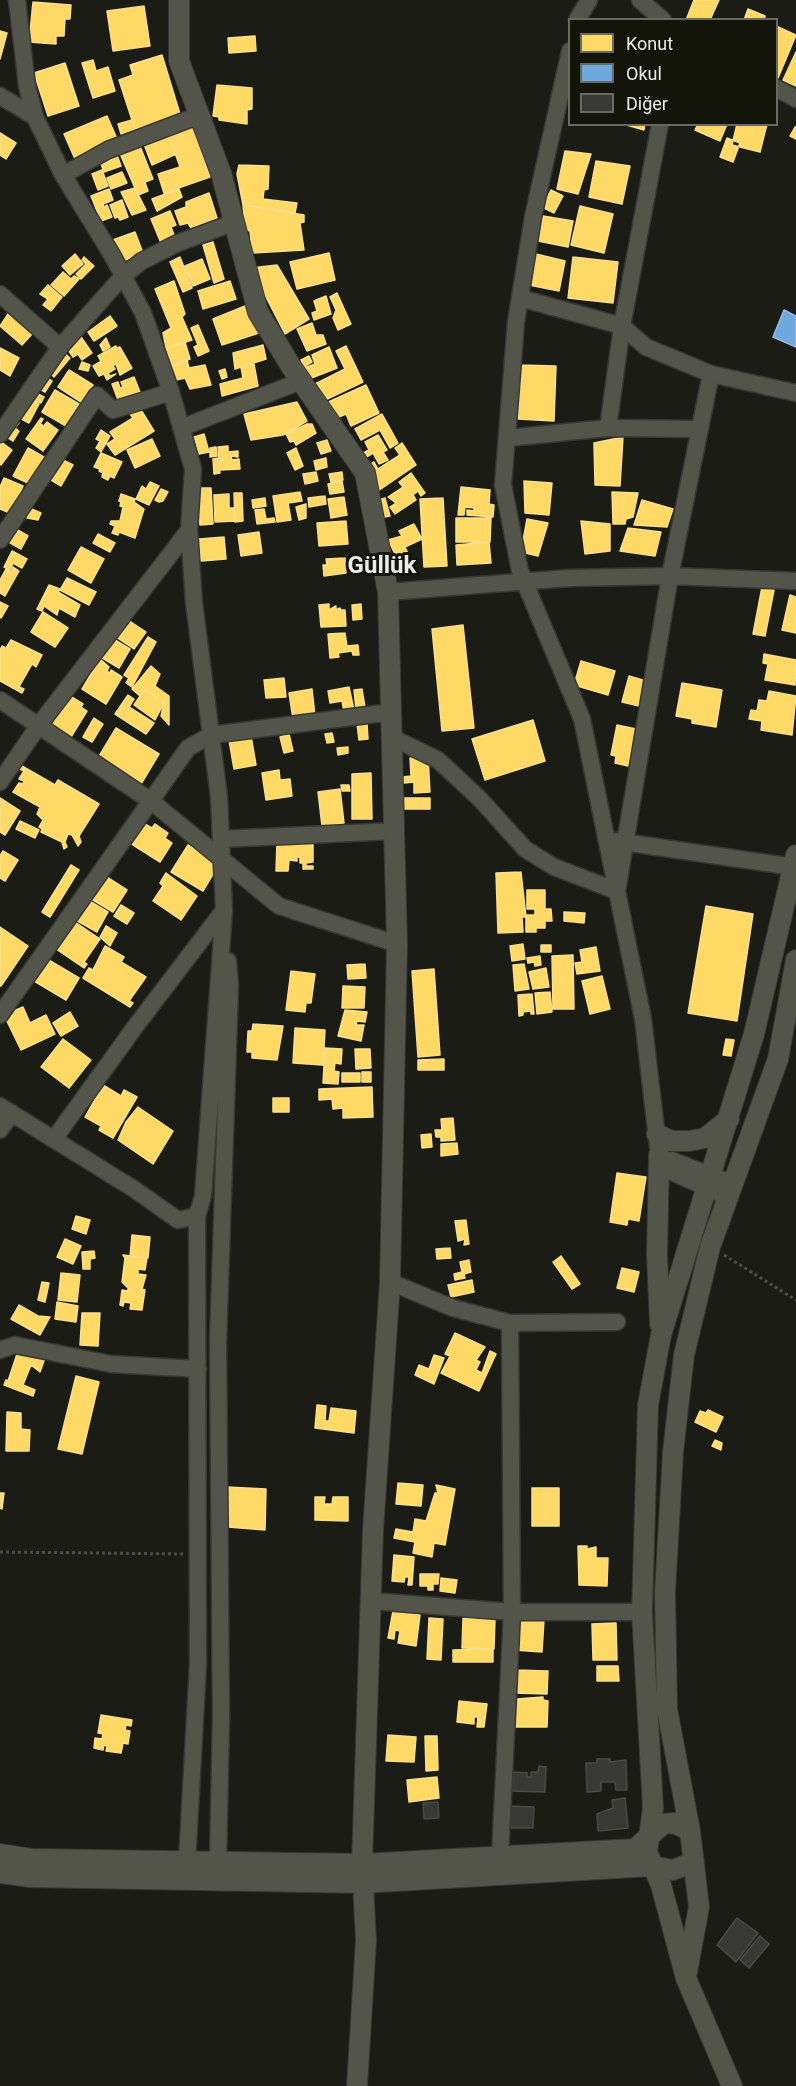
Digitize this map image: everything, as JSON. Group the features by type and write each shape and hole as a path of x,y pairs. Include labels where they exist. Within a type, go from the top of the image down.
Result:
{"street":[{"path":"17,0 27,86 35,117 63,175 123,276 142,313 171,392 193,469 189,530 221,839 230,986 218,1341 221,1718 218,1862"},
{"path":"179,0 179,61 236,222 258,312 301,381 365,473 388,592 398,944 390,1282 373,1530 362,1874 366,1940 357,2086"},
{"path":"578,18 589,0"},
{"path":"640,0 661,18"},
{"path":"568,60 533,217 520,298 503,485 525,582 582,719 643,1019 659,1155 657,1255 661,1335"},
{"path":"778,89 796,99"},
{"path":"3,103 35,117"},
{"path":"63,175 108,150 200,116"},
{"path":"608,428 622,326 660,126"},
{"path":"0,434 60,347 123,276 142,261 178,243 236,222"},
{"path":"0,294 60,347"},
{"path":"520,298 622,326 646,347 711,374 796,393"},
{"path":"617,891 670,576 711,374"},
{"path":"181,428 301,381"},
{"path":"0,540 97,395 113,410 171,392"},
{"path":"507,438 608,428 700,429"},
{"path":"0,782 39,725 189,530"},
{"path":"388,592 570,578 670,576 796,580"},
{"path":"0,700 151,801 279,906 398,944"},
{"path":"0,1015 188,748 211,735 391,712"},
{"path":"391,737 438,760 480,800 525,849 554,867 617,891"},
{"path":"221,839 394,831"},
{"path":"607,839 626,844 795,861 754,1034 710,1183 661,1335 648,1405 642,1612 653,1797 647,1852 661,1885 686,1978 732,2086"},
{"path":"54,1139 224,910"},
{"path":"188,1862 198,1664 197,1216 203,1196 224,910"},
{"path":"686,1978 699,1908 690,1831 667,1709 665,1592 673,1452 684,1355 710,1247 778,1059 796,960"},
{"path":"0,1130 6,1110 134,1189 178,1220 197,1216"},
{"path":"657,1134 671,1141 705,1138 729,1119"},
{"path":"659,1155 672,1172 731,1191"},
{"path":"390,1282 453,1308 510,1323 617,1322"},
{"path":"500,1856 512,1612 510,1323"},
{"path":"0,1350 15,1345 111,1364 198,1369"},
{"path":"372,1601 512,1612 642,1612"},
{"path":"0,1854 32,1859 218,1862 362,1874 500,1856 635,1849 663,1824 674,1822 690,1831"},
{"path":"0,1873 30,1878 362,1874 652,1866 673,1870 694,1862"}],"path":[{"path":"710,1247 796,1300"},
{"path":"0,1552 198,1554"}],"building: Konut":[{"path":"694,0 719,0 711,18 687,18"},
{"path":"33,2 71,5 70,19 65,19 64,36 56,36 56,44 29,42"},
{"path":"144,6 150,46 113,51 107,11"},
{"path":"748,9 765,16 764,18 745,18"},
{"path":"778,27 796,35 778,78"},
{"path":"0,31 7,33 0,59"},
{"path":"255,36 256,51 229,53 228,38"},
{"path":"796,52 796,86 783,80"},
{"path":"162,55 180,114 121,134 118,124 132,120 119,80 133,75 130,65"},
{"path":"93,60 96,71 108,67 115,91 93,98 82,63"},
{"path":"65,63 79,106 48,116 34,73"},
{"path":"217,85 252,88 252,109 247,110 247,124 219,120 219,117 213,116"},
{"path":"107,116 118,141 75,159 64,134"},
{"path":"191,122 210,177 164,193 158,174 180,167 169,136 182,132 179,126"},
{"path":"630,126 645,126 644,130"},
{"path":"697,126 726,126 720,141 695,130"},
{"path":"737,126 766,126 760,152 732,145"},
{"path":"796,127 796,139 790,136"},
{"path":"167,131 176,154 152,165 142,139"},
{"path":"0,133 16,143 6,159 0,155"},
{"path":"727,138 740,143 733,162 720,157"},
{"path":"138,141 153,179 145,182 148,191 138,195 118,149"},
{"path":"565,151 591,154 578,194 557,189"},
{"path":"117,155 121,166 104,172 100,161"},
{"path":"596,161 630,166 622,204 589,197"},
{"path":"239,165 269,166 268,189 264,190 263,199 297,203 295,213 243,205 237,174"},
{"path":"102,170 108,186 98,190 92,174"},
{"path":"122,172 127,183 111,189 107,178"},
{"path":"135,188 146,210 132,215 121,192"},
{"path":"109,189 113,200 103,204 104,207 107,205 112,217 101,221 91,196"},
{"path":"179,189 182,197 157,211 152,199"},
{"path":"551,190 563,196 554,213 542,207"},
{"path":"209,193 217,218 191,228 188,223 180,225 175,211 186,207 186,202"},
{"path":"122,200 128,217 120,220 118,217 115,218 110,205"},
{"path":"243,205 304,215 304,222 300,223 304,250 252,253 250,231 245,230"},
{"path":"580,206 613,214 604,253 571,245"},
{"path":"170,211 176,225 171,227 175,237 161,243 151,219"},
{"path":"543,216 573,221 568,247 538,241"},
{"path":"135,232 143,253 118,263 110,241"},
{"path":"213,242 224,279 214,283 203,245"},
{"path":"329,253 335,280 297,289 290,262"},
{"path":"75,254 83,264 70,275 62,266"},
{"path":"536,254 565,261 559,291 529,285"},
{"path":"84,257 94,266 81,279 76,274 86,264 82,260"},
{"path":"180,257 192,288 183,292 170,262"},
{"path":"573,257 618,262 613,303 568,298"},
{"path":"202,259 210,279 193,286 185,266"},
{"path":"277,265 309,319 285,334 251,268"},
{"path":"63,272 71,279 74,276 79,279 64,296 51,285"},
{"path":"174,281 185,314 182,317 192,340 166,348 163,333 171,328 155,289"},
{"path":"230,281 236,299 203,309 198,291"},
{"path":"48,285 62,297 51,311 43,305 48,299 40,294"},
{"path":"337,293 351,324 338,330 333,318 336,310 330,297"},
{"path":"326,296 331,314 314,320 312,313 317,311 314,301"},
{"path":"250,304 262,332 222,345 213,319"},
{"path":"8,314 11,317 13,315 33,333 22,345 0,326"},
{"path":"110,316 117,326 94,341 88,332"},
{"path":"312,323 316,335 323,335 326,344 307,351 297,329"},
{"path":"198,325 209,351 198,356 194,347 198,345 191,328"},
{"path":"79,334 92,353 82,360 78,354 73,357 64,344"},
{"path":"106,338 110,347 103,351 100,345"},
{"path":"185,342 190,359 166,368 159,350"},
{"path":"263,345 266,359 235,369 233,353"},
{"path":"116,346 120,347 132,368 120,375 116,364 113,366 115,369 108,373 110,376 116,374 107,380 104,374 99,376 93,366 100,362 103,365 98,356"},
{"path":"346,346 363,382 323,401 315,384 345,369 336,351"},
{"path":"329,347 337,368 309,379 304,368 315,364 312,355"},
{"path":"0,348 19,358 10,376 0,370"},
{"path":"62,351 70,358 54,377 46,370"},
{"path":"309,356 312,362 303,367 301,360"},
{"path":"187,360 189,368 205,365 211,385 190,389 185,378 172,381 166,368"},
{"path":"82,362 90,365 88,371 79,369"},
{"path":"254,364 258,386 222,396 220,384 243,378 241,367"},
{"path":"520,365 556,366 554,421 518,419"},
{"path":"225,369 227,377 222,379 219,371"},
{"path":"69,370 93,385 81,402 58,387"},
{"path":"44,376 52,381 45,392 36,387"},
{"path":"134,377 140,392 118,400 112,384 118,382 120,388 123,387 121,382"},
{"path":"366,385 379,413 351,426 346,414 332,420 324,404"},
{"path":"55,390 79,404 66,426 42,412"},
{"path":"34,392 44,397 41,403 31,398"},
{"path":"26,397 39,404 29,423 16,416"},
{"path":"297,402 307,421 283,435 251,440 244,414"},
{"path":"138,405 154,431 115,455 107,444 115,439 110,432 133,418 128,411"},
{"path":"382,414 398,443 390,448 380,430 361,440 355,429"},
{"path":"41,418 43,419 40,424 44,426 47,422 58,430 43,451 26,439"},
{"path":"15,420 19,423 15,428 19,431 13,441 2,434"},
{"path":"312,424 316,433 296,445 294,441 290,442 286,434"},
{"path":"101,430 110,436 101,452 96,448 100,441 96,439"},
{"path":"204,434 209,452 199,454 194,437"},
{"path":"378,435 387,450 383,452 388,460 379,464 373,453 365,458 363,453 369,450 365,442"},
{"path":"623,437 620,486 595,485 594,443"},
{"path":"152,439 160,456 135,468 127,450"},
{"path":"327,440 331,451 321,454 317,443"},
{"path":"0,441 12,450 1,465 0,464"},
{"path":"402,443 416,465 375,493 363,469 374,462 378,469 400,455 395,448"},
{"path":"228,446 228,452 238,451 238,457 231,456 232,460 239,459 240,469 220,470 219,461 223,459 219,459 218,447"},
{"path":"216,447 217,456 210,457 210,448"},
{"path":"28,448 44,457 30,484 13,476"},
{"path":"296,448 303,466 295,470 287,453"},
{"path":"101,453 122,462 114,478 110,476 108,480 102,477 103,473 99,471 100,469 94,467"},
{"path":"218,458 220,473 214,474 213,459"},
{"path":"326,458 327,467 316,470 314,461"},
{"path":"61,459 73,465 61,486 51,480 53,477 50,475"},
{"path":"316,472 318,481 305,484 303,474"},
{"path":"342,472 343,480 331,482 329,474"},
{"path":"411,473 425,493 421,496 418,491 413,495 416,500 395,514 390,507 396,503 388,497 403,487 399,482"},
{"path":"4,478 23,486 12,514 0,509 0,487"},
{"path":"342,481 344,492 330,494 328,484"},
{"path":"524,481 552,483 549,515 525,513"},
{"path":"150,482 159,486 149,505 136,499 142,486 146,489"},
{"path":"461,487 490,490 489,504 494,505 493,517 467,515 467,510 474,511 474,508 465,507 464,515 458,515"},
{"path":"198,488 211,488 213,524 200,525"},
{"path":"161,489 168,492 163,501 159,502 155,500"},
{"path":"300,492 302,501 288,503 291,520 277,522 273,496"},
{"path":"612,492 638,493 633,517 626,519 625,524 613,524"},
{"path":"234,493 242,493 243,521 235,522"},
{"path":"121,494 135,499 134,502 144,509 135,538 119,532 118,535 112,533 115,526 110,524 111,521 120,521 123,507 120,506 119,501"},
{"path":"229,494 229,508 234,508 235,521 215,522 214,495"},
{"path":"325,496 326,504 309,507 308,498"},
{"path":"344,497 347,515 331,518 328,499"},
{"path":"265,498 266,506 253,508 252,500"},
{"path":"385,498 390,516 379,518 375,501"},
{"path":"443,498 447,566 424,567 420,499"},
{"path":"642,500 673,509 667,527 634,525"},
{"path":"306,504 306,518 299,520 296,507"},
{"path":"27,507 41,513 38,520 27,518 25,514"},
{"path":"264,509 266,519 274,518 275,522 257,524 255,510"},
{"path":"456,518 491,518 490,542 456,542"},
{"path":"527,519 548,523 538,556 521,552"},
{"path":"346,521 348,544 319,546 317,523"},
{"path":"581,521 610,524 610,551 585,554"},
{"path":"414,524 422,539 405,547 409,556 403,560 399,552 395,554 388,540 402,536 399,531"},
{"path":"11,526 28,536 21,549 7,541"},
{"path":"628,528 661,532 655,556 620,551"},
{"path":"259,532 262,553 241,556 238,535"},
{"path":"98,534 115,543 110,552 93,543"},
{"path":"224,537 226,559 201,561 199,539"},
{"path":"489,542 491,563 457,565 456,545"},
{"path":"81,547 104,559 91,583 68,570"},
{"path":"12,551 27,559 22,568 13,563 10,570 4,567"},
{"path":"345,558 346,573 324,576 323,565 327,565 326,559"},
{"path":"13,567 19,571 5,596 0,593 0,580 6,569 11,572"},
{"path":"67,578 96,592 89,605 60,590"},
{"path":"49,585 60,589 58,592 80,605 75,617 59,608 57,615 44,606 42,611 37,609"},
{"path":"762,587 774,590 765,636 753,634"},
{"path":"790,595 796,597 796,633 782,630"},
{"path":"0,602 8,606 1,618 0,617"},
{"path":"329,604 329,610 336,606 336,610 340,608 345,610 346,626 321,627 319,605"},
{"path":"361,604 362,619 353,620 352,605"},
{"path":"43,612 68,628 55,647 31,632"},
{"path":"125,618 146,632 134,649 113,635"},
{"path":"463,625 474,728 442,731 432,629"},
{"path":"345,633 347,646 358,645 359,655 353,655 352,651 338,653 339,657 330,658 328,634"},
{"path":"110,637 130,649 119,668 99,656"},
{"path":"148,637 156,642 132,687 126,683 129,678 124,675"},
{"path":"11,640 42,655 36,667 32,664 19,687 24,689 22,693 0,681 0,650 2,646 6,648"},
{"path":"764,654 796,660 795,685 765,680 768,664 763,663"},
{"path":"100,659 109,667 107,671 110,673 111,670 122,677 106,704 82,689"},
{"path":"581,661 615,671 608,695 574,685"},
{"path":"151,666 160,674 155,686 169,696 169,725 161,716 164,703 145,689 140,696 132,689"},
{"path":"629,676 646,681 639,706 622,702"},
{"path":"284,678 286,697 266,698 264,680"},
{"path":"682,683 722,690 716,727 692,723 692,719 676,716"},
{"path":"349,687 354,710 344,712 342,701 330,703 328,691"},
{"path":"145,689 164,703 155,720 134,705"},
{"path":"312,689 315,716 293,719 289,693"},
{"path":"362,689 365,707 356,709 354,690"},
{"path":"769,691 796,696 792,735 761,730 762,721 749,719 751,710 757,711 759,700 767,701"},
{"path":"128,695 134,699 129,707 154,723 146,734 115,714"},
{"path":"70,696 83,704 81,707 87,711 71,737 47,722"},
{"path":"94,718 103,724 92,742 83,737"},
{"path":"533,720 545,761 485,780 472,739"},
{"path":"367,723 368,739 359,740 357,724"},
{"path":"617,725 636,729 628,766 615,763 616,756 611,755"},
{"path":"116,728 159,754 141,784 98,758"},
{"path":"332,733 334,742 327,743 325,734"},
{"path":"289,734 293,751 284,753 280,737"},
{"path":"251,736 256,765 234,769 229,740"},
{"path":"348,747 348,753 338,755 337,748"},
{"path":"428,757 430,792 414,793 414,782 404,783 403,777 411,776 410,758"},
{"path":"22,766 55,785 58,780 99,804 79,836 81,842 78,846 72,835 68,834 65,842 67,847 64,849 62,842 41,832 42,829 39,827 43,820 37,814 40,807 13,792 19,783 23,784 24,781 19,779 24,771 20,769"},
{"path":"279,770 280,780 290,779 292,796 266,800 262,773"},
{"path":"371,773 372,819 352,819 352,774"},
{"path":"341,785 349,785 350,791 342,791"},
{"path":"340,789 344,823 322,826 318,792"},
{"path":"0,798 20,811 5,835 0,832"},
{"path":"399,798 430,798 430,809 399,809"},
{"path":"20,821 39,830 35,838 16,829"},
{"path":"143,823 152,828 155,824 168,833 165,838 172,843 160,862 130,843"},
{"path":"277,843 313,844 313,862 306,863 306,866 313,866 313,869 303,869 300,857 297,857 297,861 289,860 288,871 276,871"},
{"path":"188,845 219,864 203,891 171,872"},
{"path":"3,851 18,860 5,881 0,878 0,856"},
{"path":"71,865 79,870 50,917 42,912"},
{"path":"521,872 526,917 522,917 523,932 498,933 496,873"},
{"path":"166,873 197,896 181,920 153,901 163,886 160,883"},
{"path":"102,874 127,890 113,912 88,897"},
{"path":"527,890 545,890 545,909 551,909 552,921 545,921 545,928 536,928 536,932 526,932 526,915 535,915 535,909 527,909"},
{"path":"86,899 108,912 97,932 74,919"},
{"path":"121,905 134,913 127,924 114,916"},
{"path":"706,906 753,914 737,1021 688,1013"},
{"path":"564,912 585,913 584,923 564,921"},
{"path":"75,922 100,939 84,962 87,964 84,968 56,949"},
{"path":"106,926 117,933 110,946 100,937"},
{"path":"0,927 28,946 1,986 0,986"},
{"path":"523,944 525,959 512,961 510,946"},
{"path":"541,945 551,945 551,952 541,952"},
{"path":"105,946 124,957 121,962 146,977 129,1001 133,1003 130,1007 83,978 89,968 93,970"},
{"path":"596,947 600,971 577,974 575,963 582,962 580,950"},
{"path":"573,955 574,1009 553,1009 552,956"},
{"path":"540,956 541,965 535,966 534,962 528,963 527,958"},
{"path":"47,959 79,978 66,1000 34,981"},
{"path":"365,964 366,978 348,979 347,965"},
{"path":"524,964 529,989 515,991 513,965"},
{"path":"546,968 549,987 533,989 529,972"},
{"path":"434,969 440,1055 418,1057 412,971"},
{"path":"291,971 315,974 311,1003 306,1003 305,1012 286,1010"},
{"path":"602,976 610,1009 590,1014 582,981"},
{"path":"343,986 365,987 364,1008 342,1008"},
{"path":"550,992 552,1012 537,1014 535,993"},
{"path":"532,994 534,1014 531,1014 531,1011 523,1012 523,1015 519,1016 518,995"},
{"path":"23,1007 30,1023 46,1015 55,1034 21,1050 4,1015"},
{"path":"345,1010 367,1012 365,1022 357,1021 356,1025 364,1025 361,1041 338,1036"},
{"path":"70,1012 78,1026 61,1036 53,1023"},
{"path":"253,1024 283,1026 277,1060 252,1058 252,1052 247,1052 248,1031 252,1031"},
{"path":"295,1028 325,1030 323,1065 293,1063"},
{"path":"63,1039 91,1060 69,1088 41,1067"},
{"path":"726,1039 734,1040 731,1056 723,1055"},
{"path":"325,1048 342,1049 341,1064 335,1063 334,1071 339,1072 338,1084 323,1083"},
{"path":"355,1049 370,1049 371,1068 356,1069"},
{"path":"444,1059 444,1070 418,1070 418,1060"},
{"path":"362,1072 371,1072 371,1082 362,1082"},
{"path":"342,1073 360,1073 360,1082 342,1082"},
{"path":"103,1085 121,1096 124,1090 137,1097 113,1138 99,1130 101,1126 85,1117"},
{"path":"372,1087 373,1117 343,1118 343,1108 333,1109 332,1099 319,1100 319,1089"},
{"path":"273,1098 289,1098 289,1112 273,1112"},
{"path":"138,1107 173,1131 153,1164 118,1140 126,1122"},
{"path":"453,1118 455,1140 441,1141 441,1137 436,1137 435,1130 442,1130 441,1119"},
{"path":"431,1134 432,1147 422,1148 421,1135"},
{"path":"457,1143 458,1154 441,1156 441,1144"},
{"path":"617,1173 646,1177 639,1221 628,1219 627,1225 610,1222"},
{"path":"76,1216 90,1220 86,1234 72,1229"},
{"path":"466,1220 469,1244 464,1245 465,1239 458,1241 455,1221"},
{"path":"132,1235 150,1237 148,1258 130,1257"},
{"path":"65,1239 81,1246 73,1264 57,1257"},
{"path":"450,1248 451,1258 437,1259 436,1249"},
{"path":"94,1251 95,1258 90,1259 90,1269 83,1269 82,1252"},
{"path":"123,1255 147,1258 145,1270 138,1269 138,1274 146,1275 142,1289 145,1290 142,1310 130,1309 131,1303 124,1302 123,1306 120,1305 122,1290 128,1291 122,1282 125,1258"},
{"path":"561,1256 580,1284 572,1289 553,1262"},
{"path":"469,1260 471,1272 464,1274 465,1278 455,1280 454,1274 462,1272 460,1262"},
{"path":"622,1268 639,1272 634,1292 617,1288"},
{"path":"61,1273 80,1275 77,1302 58,1300"},
{"path":"472,1280 474,1292 451,1297 448,1285"},
{"path":"42,1282 49,1283 45,1302 38,1300"},
{"path":"57,1302 78,1306 76,1322 55,1319"},
{"path":"19,1305 38,1316 50,1317 40,1335 11,1319"},
{"path":"82,1313 100,1313 98,1346 80,1345"},
{"path":"455,1333 485,1347 476,1360 480,1362 476,1370 482,1373 490,1351 496,1354 479,1391 441,1373 450,1356 445,1354"},
{"path":"19,1348 45,1358 40,1372 31,1365 23,1385 35,1390 33,1396 4,1385 6,1380 8,1381"},
{"path":"434,1355 444,1358 434,1384 415,1375 419,1365 429,1369"},
{"path":"76,1376 99,1382 82,1454 58,1449"},
{"path":"317,1405 326,1406 325,1421 329,1421 331,1408 356,1411 354,1433 315,1428"},
{"path":"708,1410 723,1417 716,1432 695,1422 700,1411 706,1413"},
{"path":"7,1412 21,1413 21,1429 30,1430 29,1451 6,1451"},
{"path":"715,1440 722,1443 721,1450 712,1446"},
{"path":"398,1483 423,1485 421,1506 396,1504"},
{"path":"436,1485 455,1489 445,1545 434,1543 432,1557 413,1553 415,1542 394,1538 396,1529 413,1532 415,1519 426,1521 435,1493 438,1493"},
{"path":"226,1487 266,1489 265,1530 228,1527"},
{"path":"532,1488 559,1488 559,1526 532,1526"},
{"path":"0,1493 4,1493 2,1509 0,1508"},
{"path":"315,1497 325,1497 324,1504 332,1504 333,1497 348,1497 348,1521 315,1520"},
{"path":"578,1546 587,1546 587,1549 596,1547 596,1558 608,1558 607,1586 579,1585"},
{"path":"394,1555 414,1557 412,1585 408,1585 409,1577 405,1577 404,1582 392,1581"},
{"path":"420,1574 439,1574 438,1584 433,1584 433,1590 428,1590 428,1586 420,1586"},
{"path":"441,1578 457,1580 455,1593 440,1591"},
{"path":"393,1611 420,1615 416,1646 398,1643 400,1631 395,1630 394,1639 388,1638"},
{"path":"429,1618 443,1619 441,1660 427,1659"},
{"path":"463,1618 495,1619 494,1649 462,1648"},
{"path":"515,1618 544,1620 542,1652 513,1650"},
{"path":"616,1623 617,1660 593,1660 592,1624"},
{"path":"493,1649 493,1662 453,1662 453,1650"},
{"path":"597,1666 618,1666 619,1681 597,1681"},
{"path":"516,1670 548,1671 547,1694 514,1693"},
{"path":"543,1697 543,1700 548,1701 547,1727 514,1727 516,1699"},
{"path":"459,1701 487,1704 484,1727 477,1727 478,1717 474,1717 474,1724 457,1722"},
{"path":"101,1715 132,1720 131,1726 126,1725 125,1730 130,1731 128,1744 123,1743 121,1753 106,1751 107,1746 104,1745 103,1750 94,1748 95,1738 102,1739 103,1734 98,1733"},
{"path":"388,1735 416,1737 414,1762 386,1761"},
{"path":"425,1736 437,1736 438,1770 426,1771"},
{"path":"437,1777 439,1798 409,1802 407,1780"}],"building: Okul":[{"path":"784,310 796,316 796,347 773,337"}],"building: Diğer":[{"path":"597,1759 610,1759 610,1762 626,1760 627,1790 616,1790 615,1782 601,1782 601,1791 587,1792 586,1763 597,1763"},
{"path":"539,1766 546,1767 545,1792 512,1791 513,1772 527,1773 527,1777 531,1777 531,1772 538,1772"},
{"path":"625,1798 628,1828 598,1831 597,1814 613,1808 612,1800"},
{"path":"438,1802 439,1818 424,1819 423,1803"},
{"path":"511,1806 534,1807 533,1828 510,1828"},
{"path":"737,1918 758,1933 736,1962 717,1945"},
{"path":"760,1936 769,1944 749,1968 740,1960"}],"district":[{"name":"Güllük","path":"382,567"}]}
